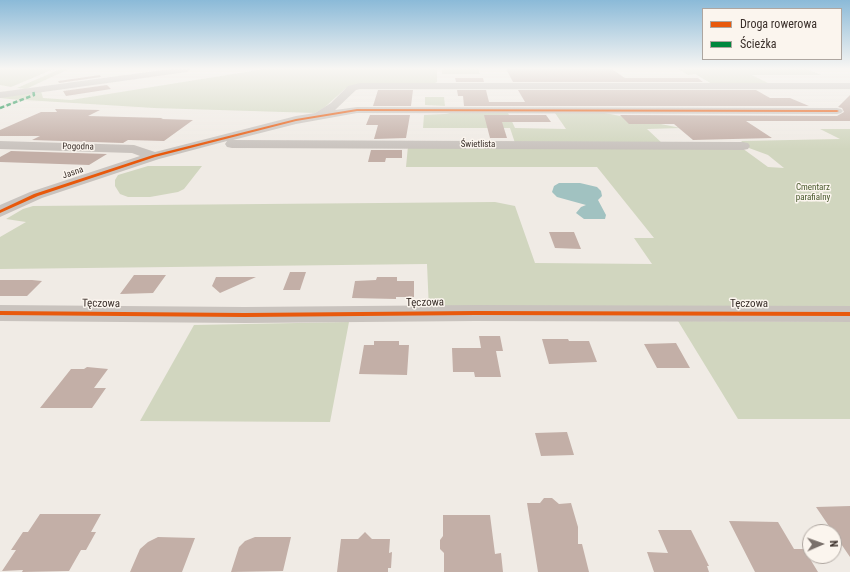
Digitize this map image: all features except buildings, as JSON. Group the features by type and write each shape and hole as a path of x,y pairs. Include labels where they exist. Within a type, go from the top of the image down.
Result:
{"street":[{"path":"319,117 322,112 335,105 344,96"},
{"name":"Jasna","path":"0,212 36,195 154,156 296,120 370,110 837,111 817,102"},
{"name":"Świetlista","path":"214,140 223,144 743,146"},
{"name":"Pogodna","path":"0,145 134,149 154,156"},
{"name":"Tęczowa","path":"0,313 245,315 476,312 850,314"}],"green space":[{"path":"9,96 42,96 43,98 71,100 98,96 337,96 325,107 315,113 154,108 25,100 0,108 19,100 0,98"},
{"path":"425,97 444,97 445,106 425,105"},
{"path":"450,113 508,113 515,128 566,129 555,113 605,113 681,128 647,129 662,143 515,143 510,128 423,128 424,115"},
{"name":"Cmentarz parafialny","path":"820,129 850,129 850,311 429,310 427,264 0,269 0,237 26,222 6,219 23,209 33,206 495,202 515,206 535,263 652,264 634,238 654,238 597,167 406,167 408,146 742,148 768,167 784,168 768,155 749,148 741,141 840,139"},
{"path":"148,166 202,166 184,189 178,192 150,197 128,197 120,194 115,186 115,180 118,175"},
{"path":"678,321 850,322 850,419 738,419"},
{"path":"349,322 330,422 140,421 194,325"}],"water":[{"path":"559,183 580,183 597,187 601,191 602,196 598,200 606,215 605,219 584,219 576,213 581,207 586,205 557,197 552,192 554,186"}],"marked path":[{"path":"0,108 32,96"}],"cycle path":[{"path":"0,212 36,195 154,156 296,120 357,110 837,111"},
{"path":"0,313 245,315 476,313 850,314"}]}
